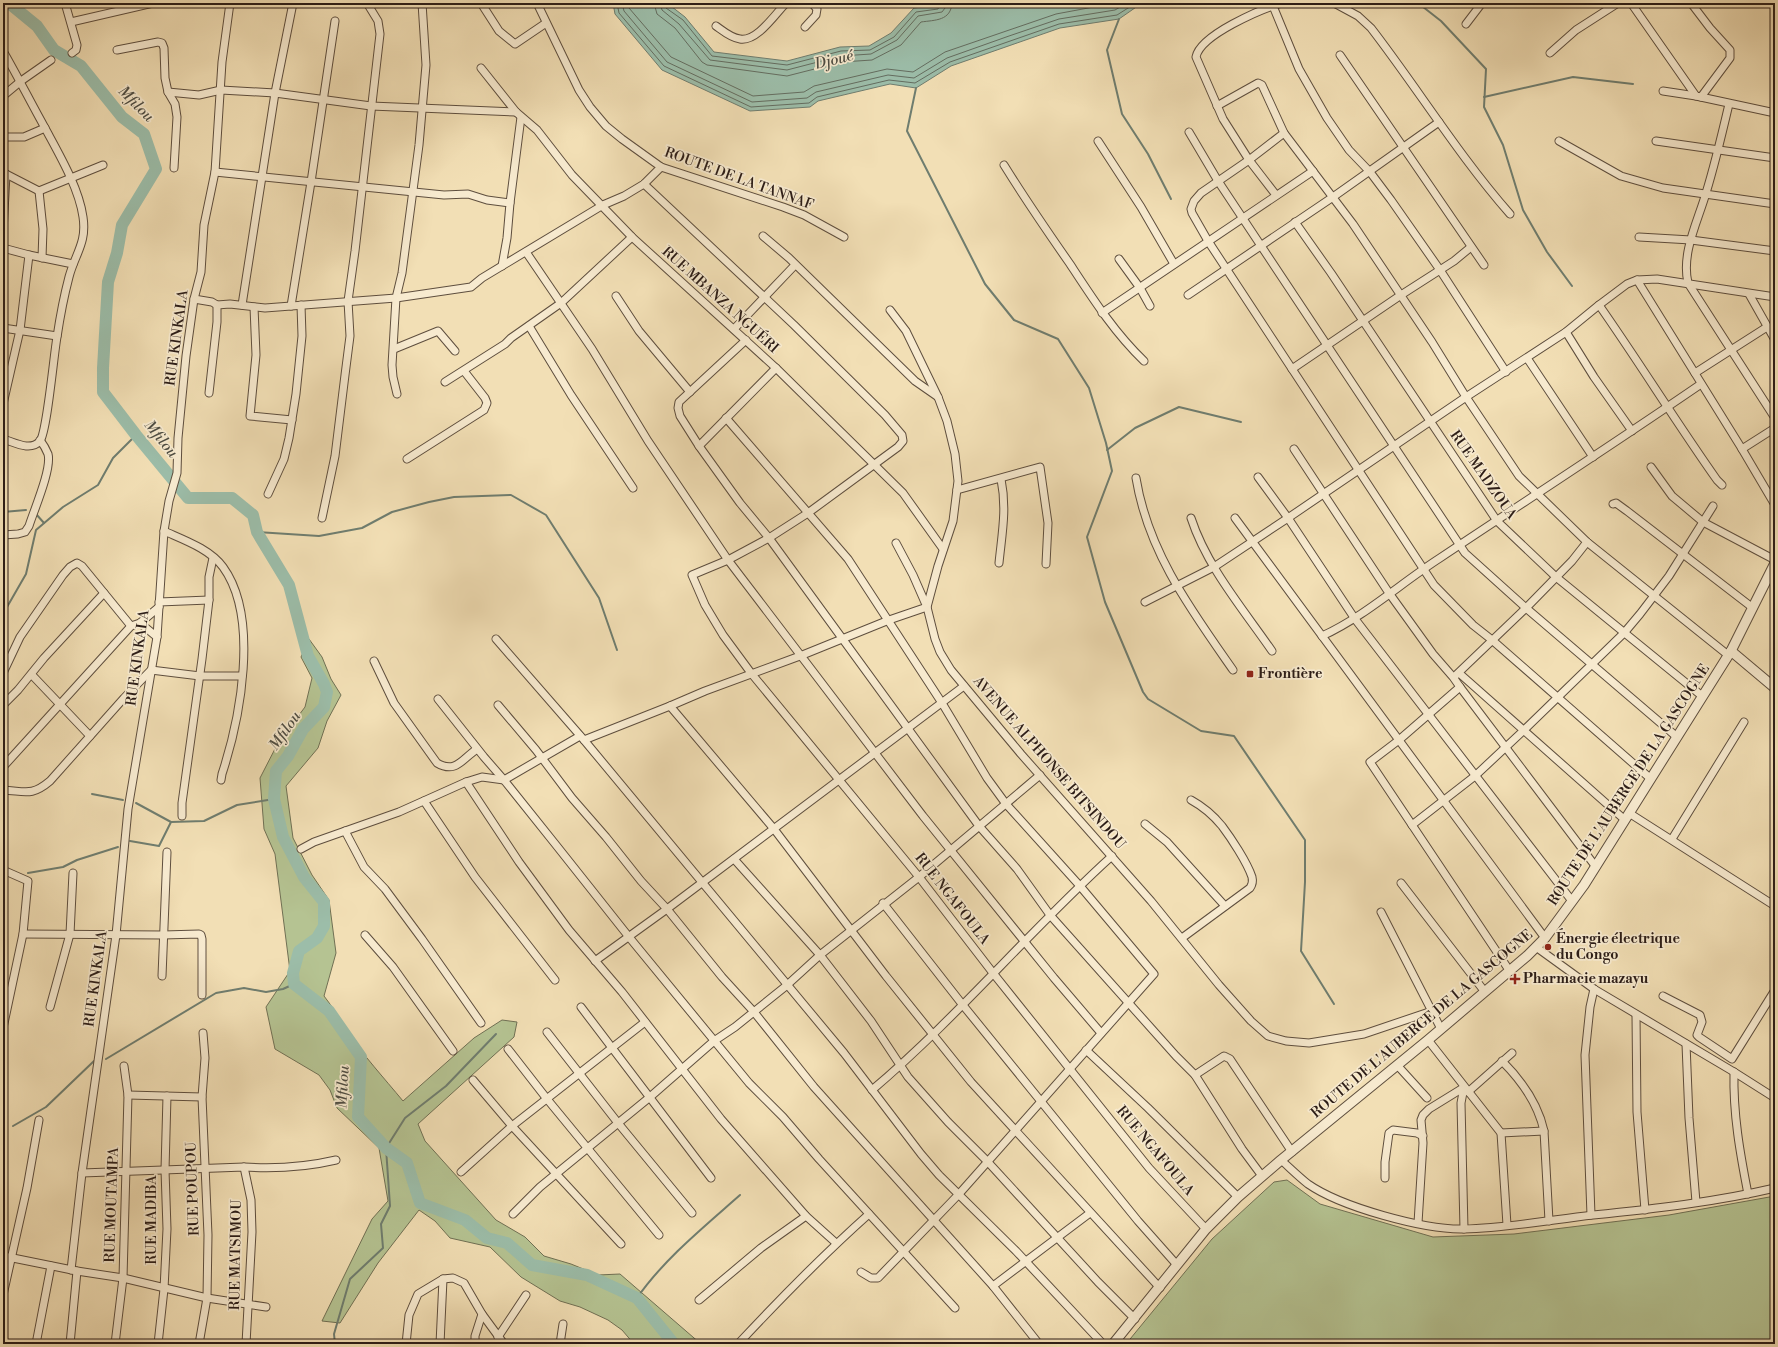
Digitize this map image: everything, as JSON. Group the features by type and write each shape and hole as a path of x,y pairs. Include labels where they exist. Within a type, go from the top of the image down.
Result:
{"street":[{"path":"65,3 77,46 76,50 72,53"},
{"path":"71,22 153,3"},
{"name":"RUE KINKALA","path":"70,1344 82,1173 116,935 128,809 157,637 164,532 169,501 177,473 178,438 186,356 194,299 201,272 204,225 215,172 222,62 230,3"},
{"path":"242,305 275,93 293,3"},
{"path":"322,518 333,469 350,336 348,302 356,250 380,34 378,22 368,3"},
{"path":"397,394 393,377 396,298 402,273 426,65 422,3"},
{"path":"481,3 499,31 515,44 546,23"},
{"name":"ROUTE DE LA TANNAF","path":"537,3 590,107 606,126 661,167 783,207 844,237"},
{"path":"716,26 729,35 740,40 749,39 758,34 786,3"},
{"path":"805,26 816,15 816,9 812,3"},
{"path":"1276,196 1249,160 1223,119 1197,62 1197,52 1199,48 1211,38 1242,19 1282,3"},
{"path":"1334,3 1358,16 1371,28 1485,186 1510,214"},
{"path":"1466,24 1482,3"},
{"path":"1550,53 1576,30 1618,3"},
{"path":"1632,3 1699,97"},
{"path":"1691,3 1710,28 1730,50 1730,58 1699,97"},
{"path":"1273,6 1299,69 1327,118 1350,150 1370,172 1440,270 1506,372"},
{"path":"290,306 312,182 335,22"},
{"path":"117,50 158,42 162,43 164,48 164,62 168,92 175,104 177,117 174,168"},
{"path":"3,51 57,148 78,198 83,217 82,243 79,255 73,264 57,336 43,431 40,440 35,444 24,446 3,439"},
{"path":"1340,55 1484,265"},
{"path":"3,96 51,60"},
{"name":"RUE MBANZA NGUÉRI","path":"481,68 519,114 537,130 569,170 632,237 776,368 903,493 943,549"},
{"path":"1217,106 1260,83 1284,133 1333,197 1401,295 1466,397 1519,476 1588,542 1730,653 1774,684"},
{"path":"168,92 199,94 221,90 275,93 371,106 519,114 507,238 502,266"},
{"path":"1662,90 1775,113"},
{"path":"1729,104 1706,194 1691,240 1686,273 1688,283 1775,418"},
{"path":"1188,295 1370,172 1439,122"},
{"path":"3,137 24,137 46,128"},
{"path":"1189,132 1218,181 1459,545 1471,559 1526,608 1677,736"},
{"path":"1284,133 1249,160 1201,193 1194,201 1191,209 1192,213 1208,240 1434,585 1473,625 1651,779"},
{"path":"1559,141 1620,176 1663,188 1775,204"},
{"path":"1656,141 1775,158"},
{"path":"1098,142 1141,207 1174,264"},
{"path":"39,191 103,165"},
{"path":"1004,165 1102,313 1126,343 1144,361"},
{"path":"194,299 212,302 217,305 230,304 254,307 290,306 396,298 471,287 482,278 603,205 624,196 644,184 661,167"},
{"path":"1102,313 1208,240 1313,171"},
{"path":"215,172 444,195 468,194 487,200 510,202"},
{"path":"3,232 5,173 39,191"},
{"path":"644,184 764,298 879,410 902,435 902,441 898,447 808,513 769,538 728,560"},
{"path":"39,191 43,229 42,258"},
{"name":"RUE MADZOUA","path":"1295,222 1364,322 1497,522 1556,577 1702,696"},
{"path":"763,236 915,381 938,397"},
{"path":"445,382 505,344 511,338 561,303 632,237"},
{"path":"1639,237 1691,240 1775,251"},
{"path":"1292,369 1454,261 1471,247"},
{"path":"3,248 73,264"},
{"path":"526,252 592,349 648,442 728,560 874,752 1024,942 1101,1033"},
{"path":"3,404 20,330 29,255"},
{"path":"1119,259 1140,288 1150,306"},
{"path":"734,329 795,265"},
{"path":"1145,602 1214,567 1466,397 1566,332 1598,305 1627,284 1637,280 1657,279 1775,297"},
{"path":"1637,280 1696,373 1701,384 1775,505"},
{"path":"1749,294 1775,340"},
{"path":"616,296 639,331 690,392"},
{"path":"209,393 217,322 217,305"},
{"path":"268,494 284,458 292,420 302,336 300,305"},
{"path":"1598,305 1717,480 1722,485"},
{"path":"254,307 256,355 250,416 292,420"},
{"name":"AVENUE ALPHONSE BITSINDOU","path":"890,310 906,331 938,397 947,421 955,454 958,481 953,521 943,549 927,607 935,639 940,652 951,670 1182,938 1219,985 1251,1021 1268,1036 1286,1041 1309,1044 1364,1034 1432,1011"},
{"path":"529,326 570,395 633,488"},
{"path":"1696,373 1767,327"},
{"path":"3,328 57,336"},
{"path":"394,349 438,332 455,351"},
{"path":"1566,332 1594,377 1632,431"},
{"path":"746,340 680,402 678,408 680,416 699,446 740,503 769,538 980,826 1017,869 1050,915 1176,1056 1195,1075 1242,1150 1262,1176"},
{"path":"1527,358 1593,457"},
{"path":"699,446 776,368"},
{"path":"407,459 484,410 487,403 485,398 464,370"},
{"path":"1322,636 1355,619 1423,569 1497,522 1701,384"},
{"path":"726,418 848,559 889,620 905,648 942,703 976,760 1006,804 1080,886 1154,974 958,1194 884,1273 878,1278 871,1278 861,1272"},
{"path":"1742,449 1775,428"},
{"path":"3,535 25,532 28,526 46,473 48,462 48,454 40,440"},
{"path":"1294,449 1389,593 1433,654 1523,731 1627,816 1672,839 1775,906"},
{"path":"957,490 1040,467 1048,523 1046,564"},
{"path":"1651,467 1672,496 1703,522 1775,560"},
{"path":"1258,477 1288,518 1355,619 1572,901"},
{"path":"1136,478 1140,500 1149,528 1176,587 1233,670"},
{"path":"999,563 1004,518 1004,497 1001,479"},
{"path":"1613,504 1616,503 1627,511 1753,608"},
{"path":"1412,825 1475,776 1624,633 1655,595 1713,506"},
{"path":"1191,518 1196,534 1214,567 1272,651"},
{"path":"1235,518 1545,938"},
{"path":"164,532 184,540 213,558 222,566 229,577 244,625 242,676 233,732 222,774 222,780"},
{"path":"1456,675 1526,608 1588,542"},
{"path":"301,849 314,842 380,819 466,782 482,777 504,780 582,738 670,706 889,620 927,607 913,575 896,543"},
{"path":"182,816 182,803 209,600 209,577 213,558"},
{"name":"RUE NGAFOULA","path":"728,560 692,575 705,605 723,635 751,674 839,779 865,813 919,876 993,973 1149,1168 1206,1229"},
{"path":"3,673 20,638 70,567 77,563 82,566 131,626"},
{"name":"ROUTE DE L'AUBERGE DE LA GASCOGNE","path":"1113,1344 1135,1319 1206,1229 1238,1197 1485,992 1545,938 1596,866 1730,653 1775,563"},
{"path":"3,705 32,675 44,658 104,592"},
{"path":"3,767 131,626 140,623 159,605 209,600"},
{"path":"140,623 157,637"},
{"path":"496,639 582,738 786,986 844,1053 921,1154 1103,1344"},
{"path":"374,661 394,703 437,762 448,768 453,767 477,749"},
{"path":"3,790 34,792 41,788 151,670 200,676 242,676"},
{"path":"32,675 90,736"},
{"path":"1456,675 1460,688 1596,866"},
{"path":"595,961 702,883 874,752 964,686"},
{"path":"1460,688 1399,740 1370,762 1510,970"},
{"path":"438,699 629,937 749,1083 783,1117 955,1308"},
{"path":"498,705 543,758 572,798 606,837 641,881 667,909 722,977 754,1012 829,1105 993,1286 1039,1344"},
{"path":"670,706 774,829 850,930 971,1082 1160,1288"},
{"path":"1672,839 1744,722"},
{"path":"513,1214 556,1174 650,1097 714,1041 754,1012 786,986 850,930 919,876 1040,775"},
{"path":"466,782 519,862 721,1120 806,1216 836,1243"},
{"path":"1182,938 1250,888 1252,884 1252,877 1242,858 1221,826 1208,812 1191,800"},
{"path":"424,801 475,877 555,980"},
{"path":"1145,824 1167,842 1225,906"},
{"path":"345,831 364,867 385,889 481,1023"},
{"path":"162,976 167,852"},
{"path":"872,1090 934,1034 1050,915 1112,856"},
{"path":"734,859 820,955 871,1021 900,1066 948,1122 987,1161 1057,1238 1135,1319"},
{"path":"3,870 28,881 23,934 3,1028"},
{"path":"50,1007 70,934 73,873"},
{"path":"1401,883 1485,992"},
{"path":"883,904 1138,1221 1177,1265"},
{"path":"1381,912 1441,1029"},
{"path":"23,934 163,936 199,934 202,936 202,994"},
{"path":"365,935 393,967 452,1051"},
{"path":"1536,947 1594,989 1775,1098"},
{"path":"1591,1215 1585,1055 1590,1007 1594,989"},
{"path":"1663,996 1700,1015 1702,1022 1697,1035 1732,1059 1775,990"},
{"path":"581,1006 711,1178"},
{"path":"1636,1015 1637,1112 1644,1210"},
{"path":"461,1172 512,1126 645,1022"},
{"path":"547,1032 618,1123 692,1213"},
{"name":"RUE POUPOU","path":"199,1344 207,1298 208,1235 202,1097 205,1058 203,1033"},
{"path":"1428,1040 1501,1133 1506,1225"},
{"path":"1686,1044 1689,1118 1696,1202"},
{"path":"508,1049 547,1099 659,1235"},
{"path":"1086,1050 1148,1108 1238,1197"},
{"path":"1418,1223 1422,1136 1421,1120 1423,1115 1465,1089 1512,1053"},
{"path":"1195,1075 1224,1056 1230,1059 1292,1152"},
{"path":"1502,1061 1519,1078 1531,1097 1541,1118 1544,1132 1549,1221"},
{"path":"1397,1065 1426,1098"},
{"name":"RUE MOUTAMPA","path":"115,1344 123,1278 128,1095 124,1066"},
{"path":"1734,1072 1734,1099 1739,1149 1748,1194"},
{"path":"473,1080 512,1126 621,1244"},
{"path":"1464,1229 1461,1103 1465,1089"},
{"path":"128,1095 202,1097"},
{"name":"RUE MADIBA","path":"158,1344 164,1289 167,1229 165,1170 167,1096"},
{"path":"3,1295 27,1188 39,1120"},
{"path":"1385,1178 1386,1146 1389,1133 1393,1130 1417,1133 1422,1136"},
{"path":"1501,1133 1544,1132"},
{"path":"82,1173 244,1167 260,1168 311,1165 336,1160"},
{"path":"1281,1160 1308,1184 1329,1196 1372,1212 1444,1228 1464,1229 1644,1210 1748,1194 1775,1188"},
{"name":"RUE MATSIMOU","path":"244,1167 251,1200 252,1232 246,1344"},
{"path":"993,1286 1090,1213"},
{"path":"738,1344 836,1243 869,1214"},
{"path":"699,1300 761,1248 806,1216"},
{"path":"3,1256 74,1271 123,1278 164,1289 207,1298 266,1307"},
{"path":"36,1344 51,1266"},
{"path":"406,1344 409,1315 418,1294 443,1279 453,1278 464,1283 482,1314 504,1344"},
{"path":"440,1344 443,1279"},
{"path":"498,1337 526,1295"},
{"path":"475,1344 475,1336 482,1314"},
{"path":"560,1344 564,1324"}],"shaded area":[{"path":"309,639 322,657 331,679 341,695 327,721 318,748 286,786 293,838 312,875 329,900 336,953 324,996 359,1048 403,1101 474,1038 502,1020 517,1022 514,1037 418,1124 425,1141 496,1220 525,1237 544,1256 571,1264 598,1275 620,1274 701,1344 634,1344 622,1330 608,1320 580,1307 560,1301 521,1277 490,1247 450,1238 435,1221 419,1210 378,1263 340,1323 322,1321 372,1219 388,1201 379,1148 337,1108 330,1090 319,1075 275,1049 266,1007 290,971 275,854 264,829 260,778 278,743 305,707 312,678 301,657"},
{"path":"1287,1180 1320,1204 1433,1237 1514,1234 1669,1215 1775,1196 1775,1344 1126,1344 1212,1239 1274,1182"}],"water":[{"name":"Djoué","path":"613,3 667,3 685,17 714,52 787,61 840,47 869,46 891,33 914,8 953,3 1142,3 1119,19 1060,28 951,66 916,88 890,84 818,101 810,107 750,111 662,70 615,14"}],"waterway":[{"name":"Mfilou","path":"9,3 37,26 54,50 81,66 122,117 144,134 156,169 122,225 117,253 108,282 103,392 188,498 232,498 253,515 257,532 289,585 308,656 327,692 324,707 303,729 288,756 276,771 274,799 283,837 304,877 324,902 324,926 317,938 299,951 293,973 294,984 329,1011 361,1057 358,1117 386,1148 407,1163 420,1203 465,1220 487,1238 507,1243 532,1265 587,1275 637,1298 674,1344"},
{"path":"1418,3 1441,21 1486,69 1484,107 1503,145 1523,210 1547,252 1572,286"},
{"path":"1768,3 1775,12"},
{"path":"1119,19 1107,50 1122,114 1148,154 1171,199"},
{"path":"1484,97 1573,77 1633,84"},
{"path":"916,88 907,131 985,284 1014,320 1058,339 1089,388 1106,443 1112,471 1087,537 1105,602 1143,692 1148,699 1201,731 1234,736 1305,840 1305,882 1301,951 1334,1004"},
{"path":"1107,450 1135,428 1179,407 1241,422"},
{"path":"3,614 26,574 36,530 63,507 98,485 113,458 136,435"},
{"path":"257,532 319,536 362,528 392,512 429,502 454,497 511,495 546,515 599,598 617,650"},
{"path":"3,512 26,510"},
{"path":"36,514 44,523"},
{"path":"92,794 123,800"},
{"path":"130,841 159,846 171,822 204,821 237,805 274,799"},
{"path":"136,803 171,822"},
{"path":"28,873 63,867 77,860 118,847"},
{"path":"106,1059 216,993 244,988 266,992 283,989 294,984"},
{"path":"335,1344 334,1334 350,1279 383,1248 381,1224 390,1206 386,1148 405,1118 446,1086 496,1034"},
{"path":"13,1126 46,1107 94,1061"},
{"path":"637,1298 672,1256 740,1195"}],"place":[{"name":"Frontière","path":"1250,674"},
{"name":"Énergie électrique du Congo","path":"1548,947"},
{"name":"Pharmacie mazayu","path":"1515,979"}]}
